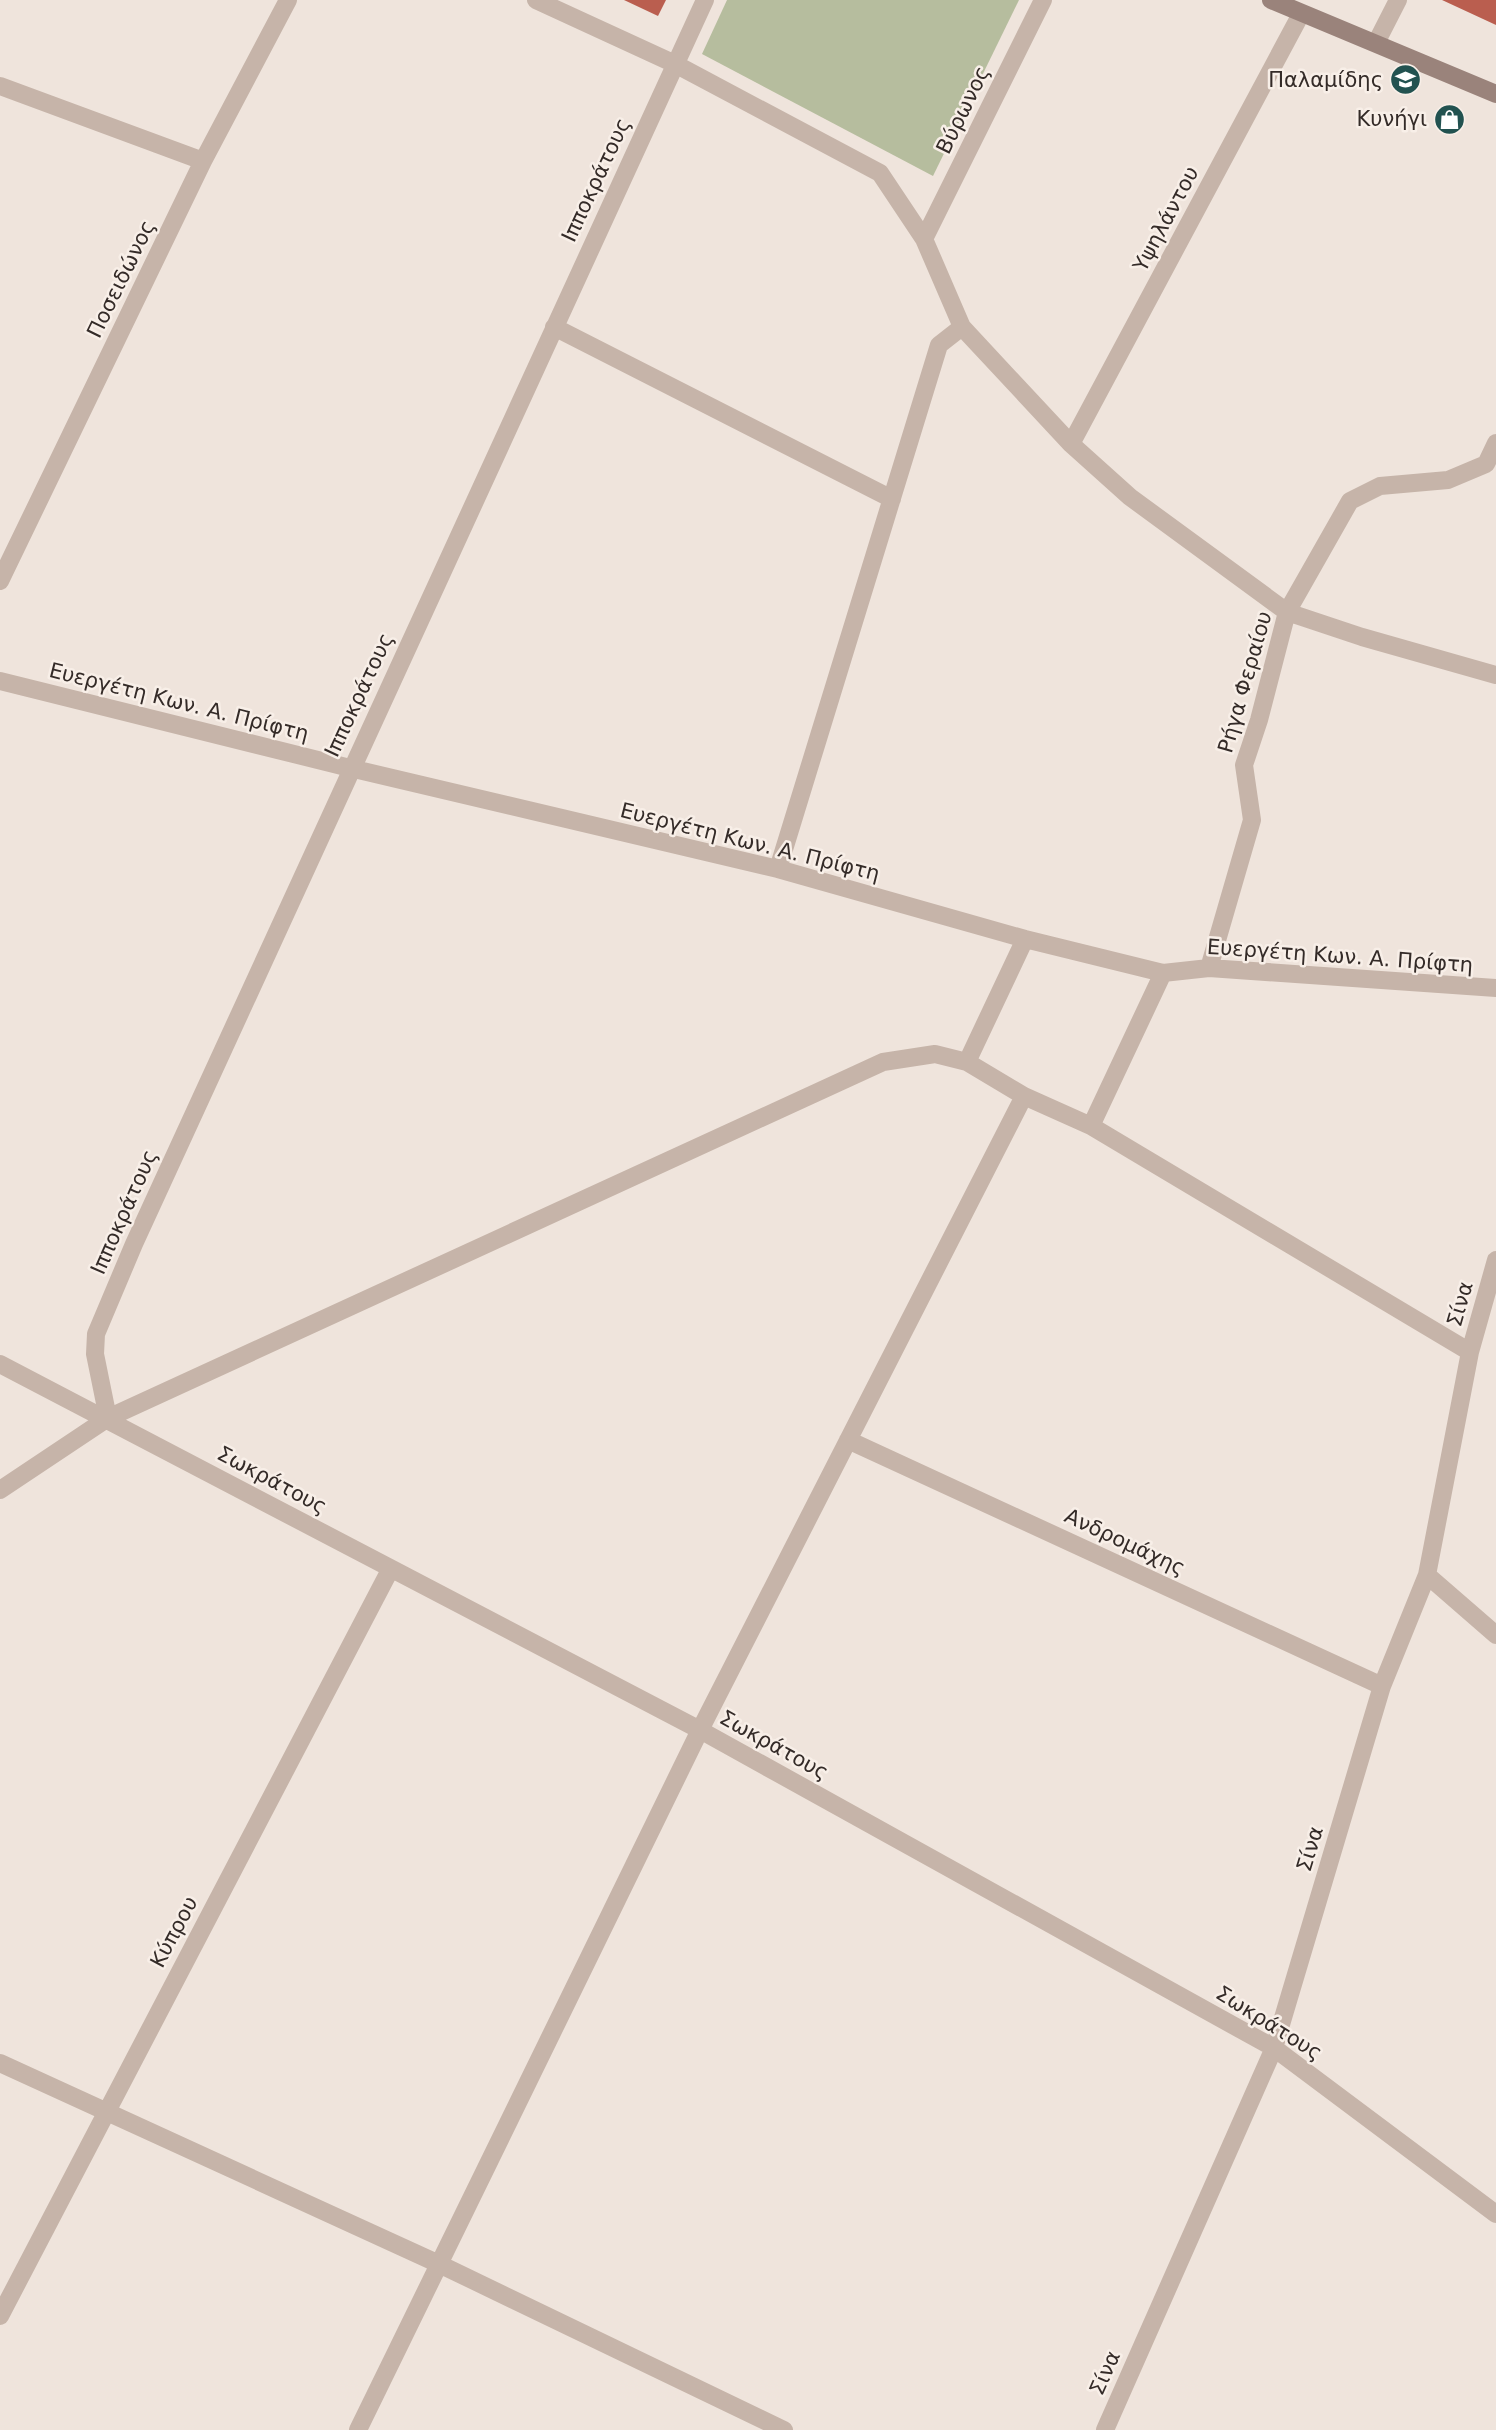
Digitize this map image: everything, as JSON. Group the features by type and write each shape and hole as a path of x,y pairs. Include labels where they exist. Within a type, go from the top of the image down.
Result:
{"main road":[{"path":"1271,0 1496,94"}],"street":[{"name":"Ποσειδώνος","path":"0,581 203,161 288,0"},
{"path":"536,0 675,64 880,173 924,239 962,327 1072,444 1130,497 1287,612 1362,637 1496,675"},
{"name":"Ιπποκράτους","path":"108,1418 94,1354 96,1334 134,1244 351,768 705,0"},
{"name":"Βύρωνος","path":"924,239 1043,0"},
{"path":"1376,43 1398,0"},
{"name":"Υψηλάντου","path":"1072,444 1301,14"},
{"path":"0,86 203,161"},
{"path":"554,327 892,499"},
{"path":"778,869 939,345 962,327"},
{"name":"Ρήγα Φεραίου","path":"1209,968 1252,820 1244,765 1259,720 1287,612 1350,501 1380,486 1448,480 1486,464 1496,443"},
{"name":"Ευεργέτη Κων. Α. Πρίφτη","path":"0,681 351,768 778,869 1025,939 1163,973 1209,968 1496,988"},
{"path":"967,1062 1025,939"},
{"path":"1091,1126 1163,973"},
{"path":"0,1490 108,1418 883,1062 934,1054 967,1062 1024,1096 1091,1126 1470,1352"},
{"path":"358,2430 700,1730 1024,1096"},
{"name":"Σίνα","path":"1105,2430 1273,2048 1382,1686 1427,1575 1470,1352 1496,1260"},
{"name":"Σωκράτους","path":"0,1364 108,1418 390,1570 700,1730 1273,2048 1496,2214"},
{"name":"Ανδρομάχης","path":"848,1440 1382,1686"},
{"name":"Κύπρου","path":"0,2316 390,1570"},
{"path":"1427,1575 1496,1635"},
{"path":"0,2063 439,2264 784,2430"}],"green space":[{"path":"727,0 1019,0 933,176 702,54"}],"building":[{"path":"624,0 666,0 658,16"},
{"path":"1442,0 1496,0 1496,25"}],"place":[{"name":"Παλαμίδης","path":"1406,80"},
{"name":"Κυνήγι","path":"1450,119"}]}
